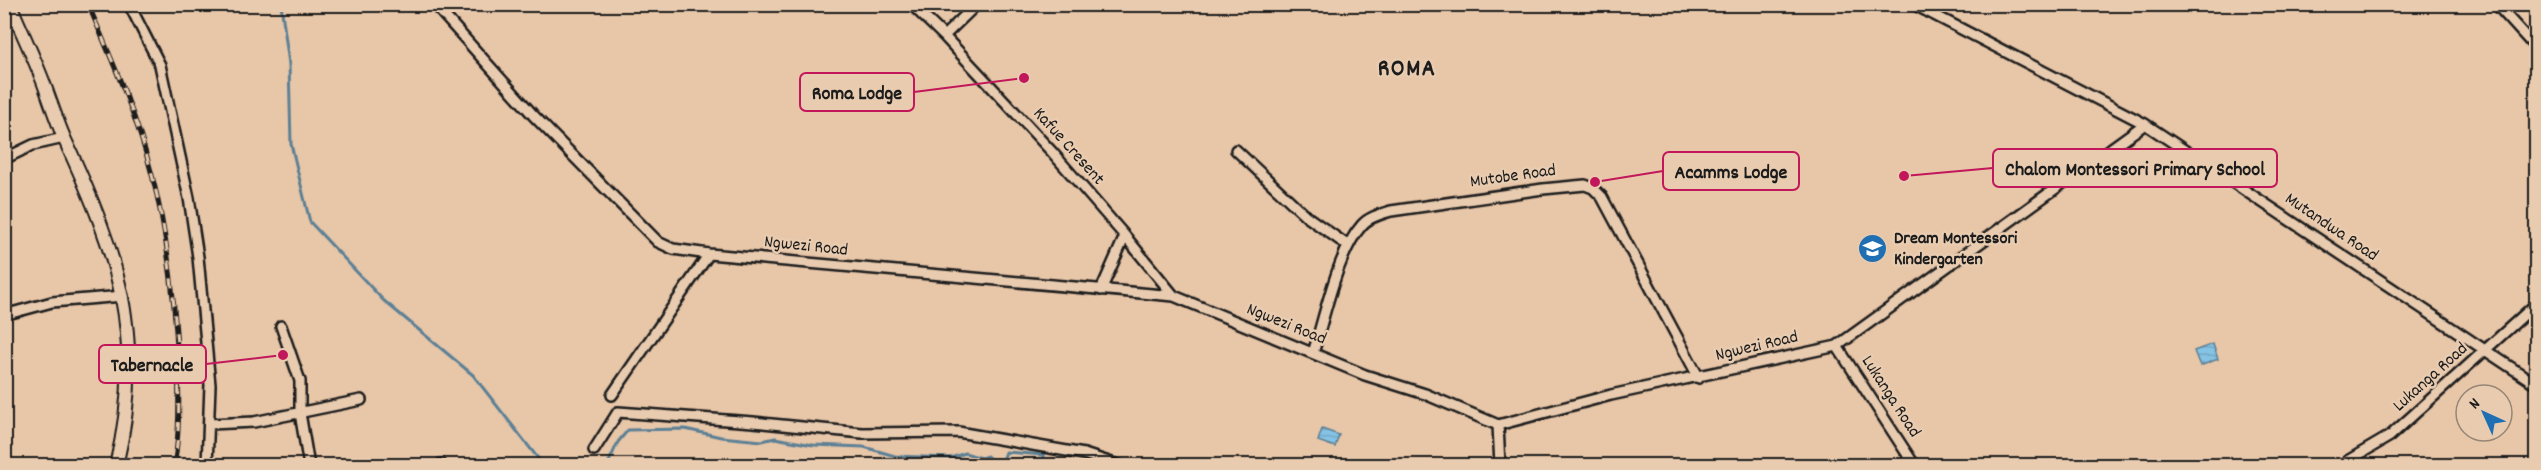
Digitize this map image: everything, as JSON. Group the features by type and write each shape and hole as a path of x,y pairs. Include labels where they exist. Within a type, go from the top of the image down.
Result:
{"street":[{"path":"10,4 101,222 123,296 129,346 121,443 116,465"},
{"path":"129,4 160,65 189,198 198,257 210,385 207,465"},
{"name":"Ngwezi Road","path":"434,4 534,116 658,242 674,249 1174,297 1365,375 1425,394 1498,425 1611,396 1837,346 2145,124"},
{"name":"Kafue Cresent","path":"911,4 944,36 1125,236 1174,297"},
{"path":"944,36 977,4"},
{"name":"Mutandwa Road","path":"1913,4 2145,124 2536,384"},
{"path":"2496,4 2536,48"},
{"path":"4,159 33,145 64,138"},
{"path":"1236,150 1306,216 1347,245"},
{"name":"Mutobe Road","path":"1313,353 1347,245 1364,223 1378,214 1543,189 1585,185 1593,188 1602,197 1699,378"},
{"path":"1101,290 1125,236"},
{"path":"612,395 709,254"},
{"path":"4,315 52,302 123,296"},
{"name":"Lukanga Road","path":"2339,465 2390,436 2536,304"},
{"path":"281,326 300,381 300,413 309,465"},
{"name":"Lukanga Road","path":"1837,346 1915,465"},
{"path":"210,424 254,422 361,400"},
{"path":"594,450 618,412 630,412 862,433 958,432 1084,454 1121,465"},
{"path":"1498,425 1500,465"}],"water":[{"path":"2213,344 2218,359 2200,366 2194,351"},
{"path":"1322,429 1339,435 1335,447 1318,441"}],"waterway":[{"path":"281,4 289,64 291,144 310,222 383,300 473,375 544,466"},
{"path":"607,466 618,442 628,430 685,429 721,437 762,441 775,438 813,445 864,447 895,456 951,458 965,453 981,458 987,456 997,466"},
{"path":"1001,466 1006,452 1044,455 1044,466"}],"railway":[{"path":"88,4 139,131 152,175 162,222 173,294 178,365 179,403 174,466"}],"place":[{"name":"Roma Lodge","path":"1024,78"},
{"name":"Chalom Montessori Primary School","path":"1904,176"},
{"name":"Acamms Lodge","path":"1595,182"},
{"name":"Dream Montessori Kindergarten","path":"1873,249"},
{"name":"Tabernacle","path":"283,355"}],"district":[{"name":"ROMA","path":"1407,70"}]}
